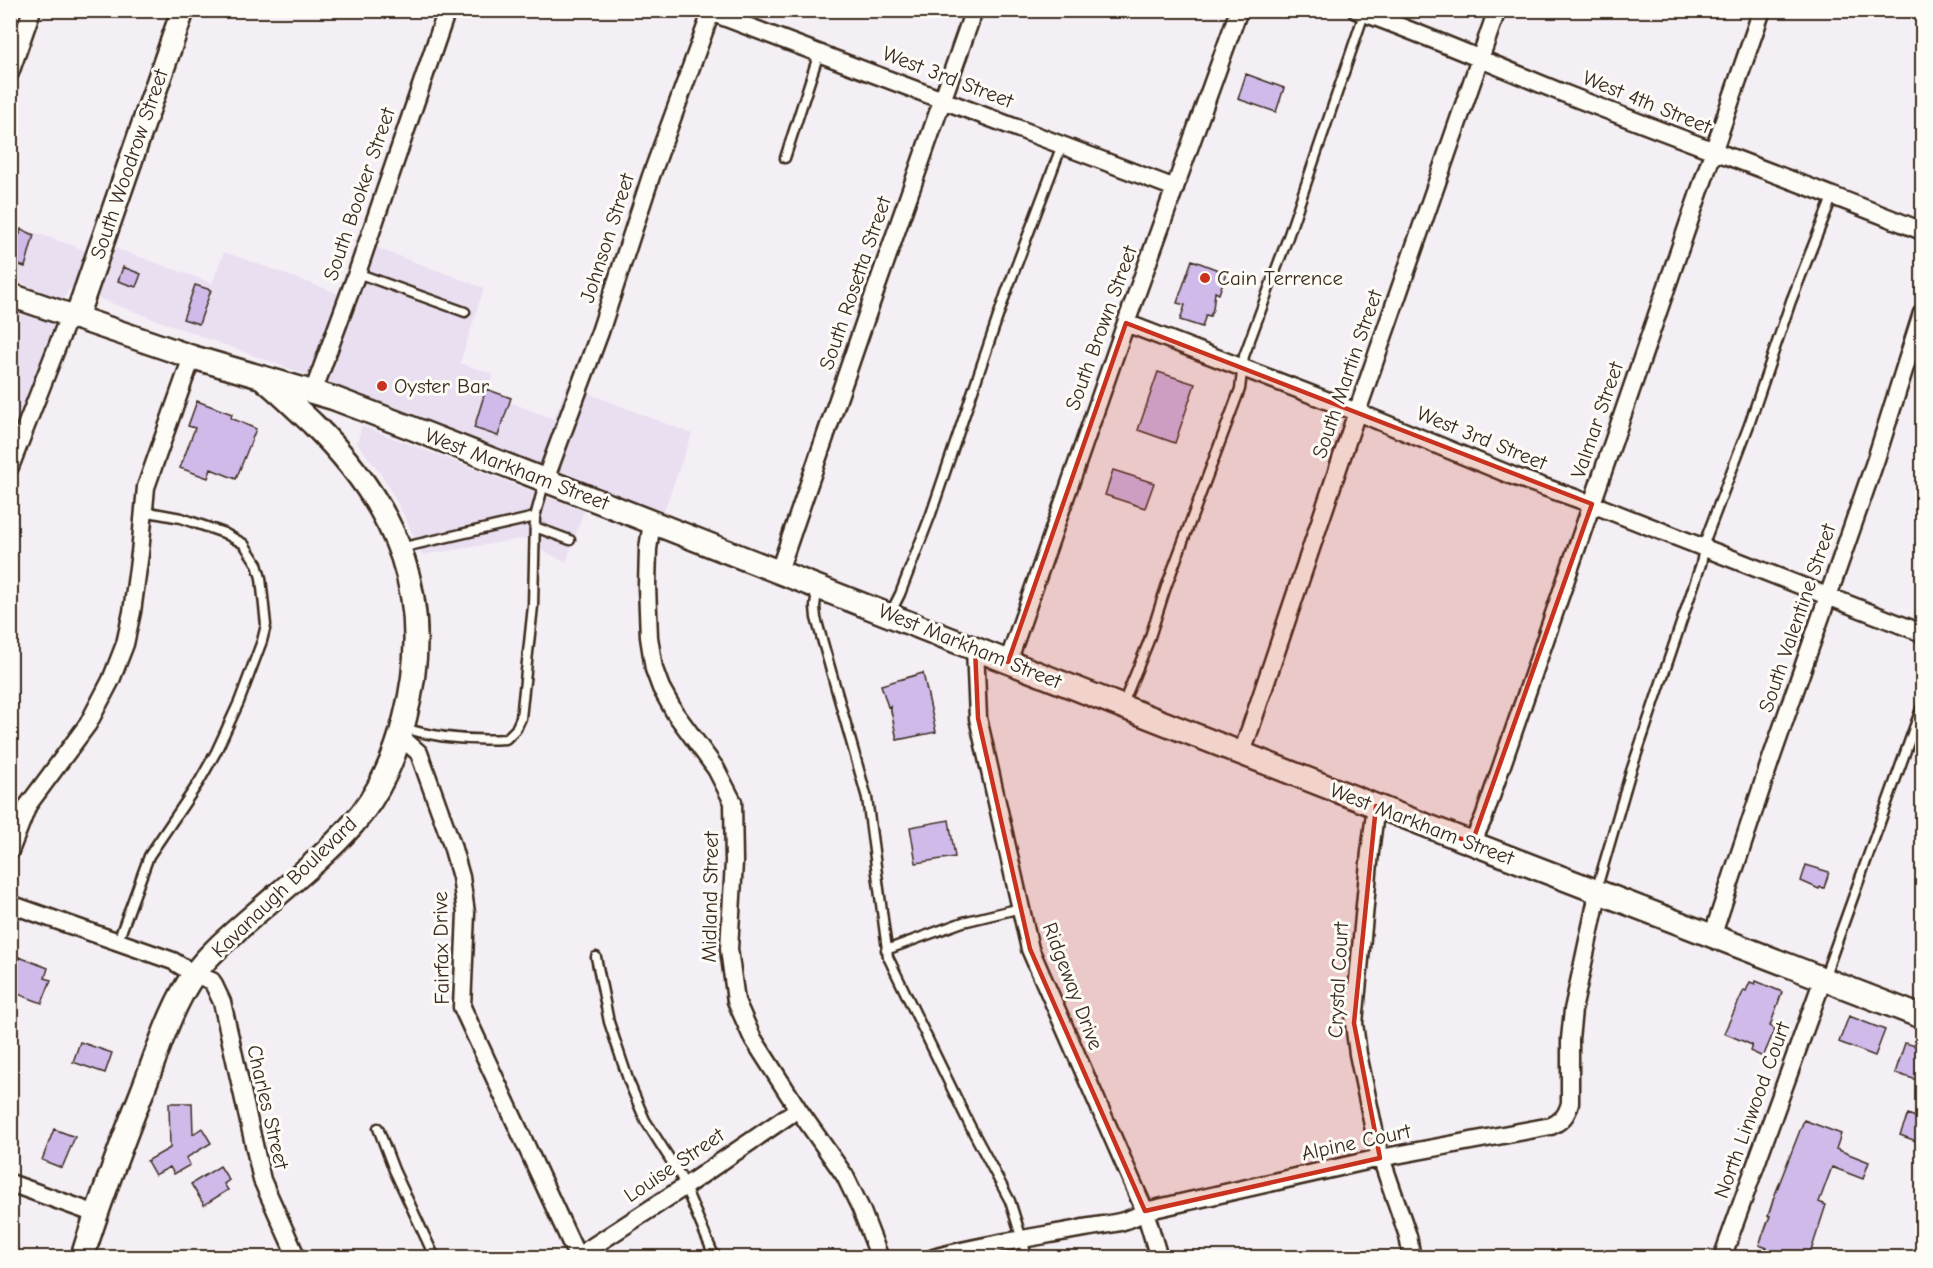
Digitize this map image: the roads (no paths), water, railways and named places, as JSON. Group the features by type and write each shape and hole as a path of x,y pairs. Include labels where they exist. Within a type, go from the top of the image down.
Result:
{"main road":[{"name":"South Woodrow Street","path":"72,317 183,10"},
{"name":"West Markham Street","path":"10,295 192,357 313,392 410,427 1376,806 1923,1017"},
{"name":"Kavanaugh Boulevard","path":"82,1257 162,1040 194,974 228,938 328,850 368,805 402,732 413,687 416,651 414,613 400,548 387,518 368,486 346,459 294,406 260,377"}],"street":[{"path":"10,73 33,10"},
{"name":"South Booker Street","path":"313,392 357,273 447,10"},
{"name":"South Rosetta Street","path":"779,571 974,10"},
{"name":"South Brown Street","path":"1008,662 1126,323 1239,10"},
{"name":"South Martin Street","path":"1242,753 1497,10"},
{"name":"Valmar Street","path":"1472,843 1484,818 1762,10"},
{"name":"West 3rd Street","path":"709,11 1175,188"},
{"name":"Johnson Street","path":"545,480 600,332 651,176 709,11"},
{"name":"West 4th Street","path":"1362,11 1714,152 1833,195 1923,231"},
{"name":"South Valentine Street","path":"1712,937 1770,762 1876,459 1923,313"},
{"path":"10,467 72,317"},
{"name":"West 3rd Street","path":"1126,323 1358,412 1513,476 1592,504 1923,633"},
{"path":"10,851 28,805 88,724 111,680 125,644 132,612 140,554 142,511 149,477 192,357"},
{"name":"Midland Street","path":"652,522 648,549 647,586 649,637 654,669 661,688 675,713 716,769 733,802 734,862 729,949 735,1000 752,1036 798,1109 845,1176 880,1257"},
{"name":"Ridgeway Drive","path":"975,648 978,718 1030,949 1145,1211 1159,1257"},
{"name":"Fairfax Drive","path":"402,732 419,753 461,877 466,913 462,1007 576,1257"},
{"name":"Crystal Court","path":"1376,806 1354,1023 1358,1054 1380,1158 1408,1236 1412,1257"},
{"name":"Alpine Court","path":"933,1257 1124,1222 1134,1219 1145,1211 1380,1158 1551,1126 1564,1118 1570,1103 1570,1039 1573,1010 1596,903 1596,891"},
{"name":"Charles Street","path":"10,904 173,961 194,974 212,981 222,1002 262,1180 297,1257"},
{"name":"North Linwood Court","path":"1722,1257 1823,979"},
{"name":"Louise Street","path":"576,1257 798,1109"},
{"path":"10,1183 96,1214"}],"lane":[{"path":"1122,706 1148,643 1166,587 1239,389 1244,356 1288,237 1362,11"},
{"path":"785,158 819,53"},
{"path":"890,615 931,514 1006,293 1062,144"},
{"path":"1596,891 1630,774 1701,564 1704,549 1791,301 1833,195"},
{"path":"357,273 465,312"},
{"path":"402,732 482,740 506,739 516,729 521,718 527,672 535,517 545,480"},
{"path":"118,941 149,856 199,782 216,752 239,702 266,625 261,578 257,564 244,544 224,533 181,518 142,511"},
{"path":"400,548 535,517"},
{"path":"535,527 570,540"},
{"path":"818,586 816,618 870,813 886,950 970,1126 1010,1201 1026,1257"},
{"path":"1823,979 1923,706"},
{"path":"886,950 963,922 1021,908"},
{"path":"596,957 609,1022 629,1082 645,1120 680,1175 715,1257"},
{"path":"378,1128 394,1170 435,1257"}],"place":[{"name":"Cain Terrence","path":"1205,278"},
{"name":"Oyster Bar","path":"382,386"}]}
